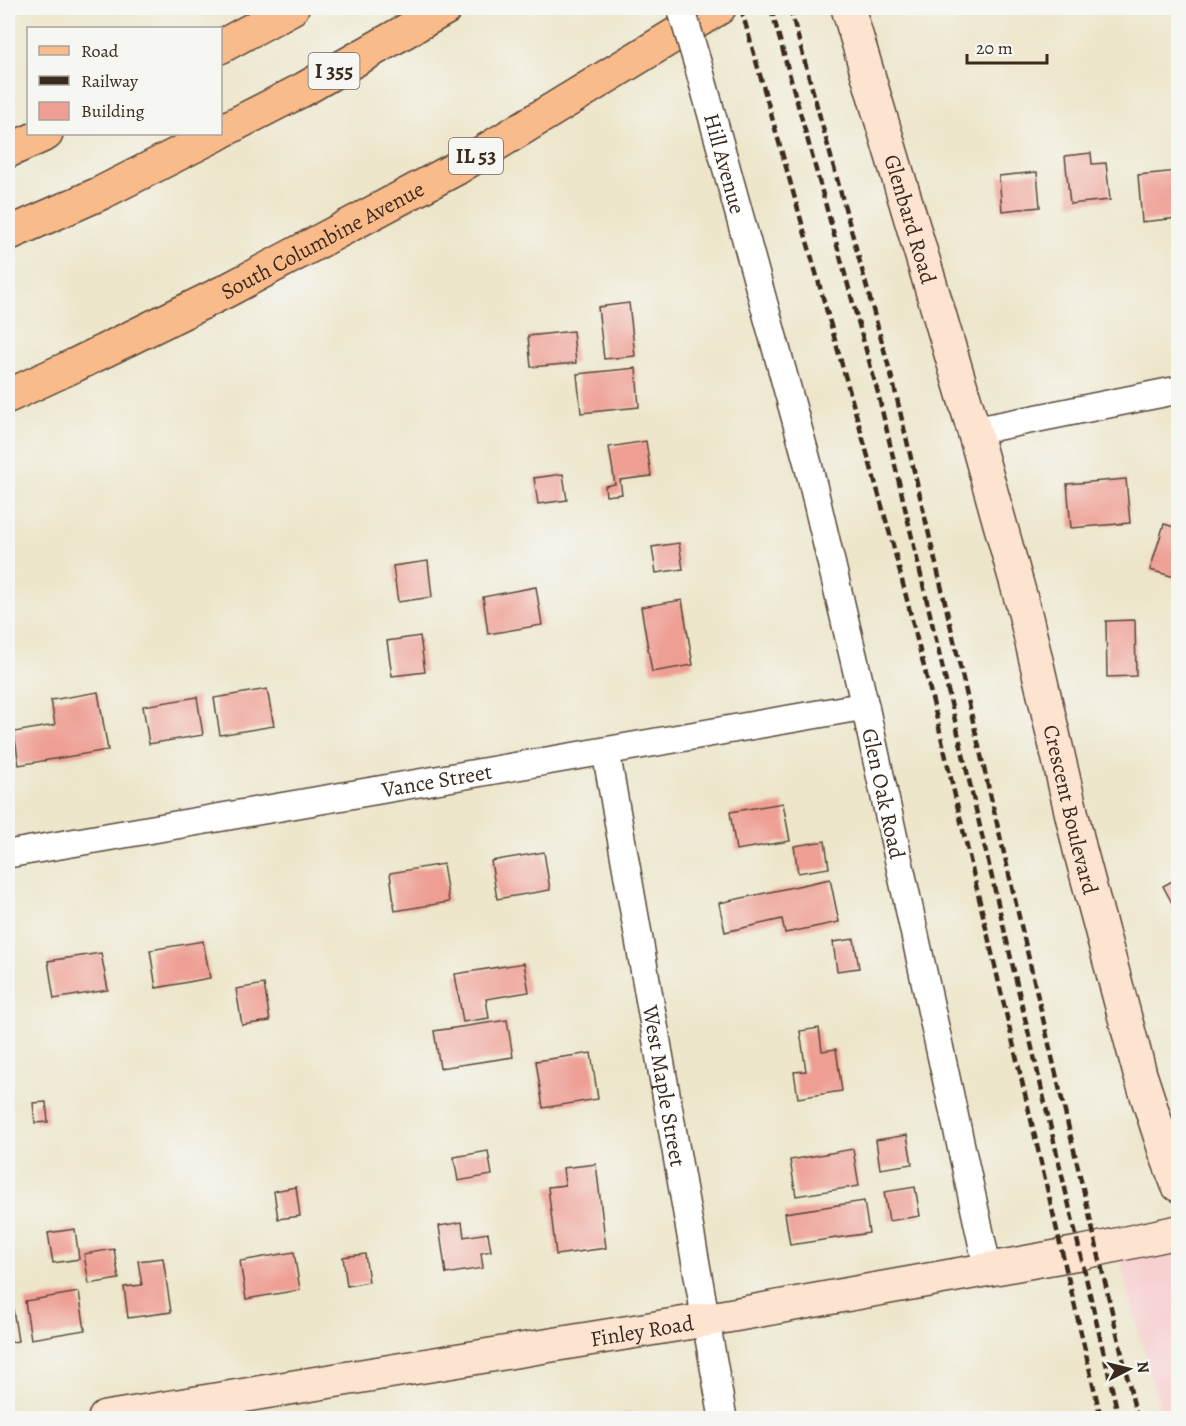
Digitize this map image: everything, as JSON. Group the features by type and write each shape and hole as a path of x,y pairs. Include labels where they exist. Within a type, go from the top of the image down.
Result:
{"main road":[{"path":"222,46 292,8"},
{"name":"I 355","path":"222,131 304,89 446,8"},
{"name":"South Columbine Avenue","path":"8,396 226,291 457,168 719,8"},
{"path":"8,151 44,135"},
{"name":"I 355","path":"8,234 101,193 215,135"}],"street":[{"name":"Hill Avenue","path":"681,8 767,320"},
{"name":"Glenbard Road","path":"848,8 975,431"},
{"name":"Glen Oak Road","path":"767,320 808,464 865,706 988,1270"},
{"path":"975,431 1179,390"},
{"name":"Crescent Boulevard","path":"975,431 1025,614 1080,850 1140,1074 1166,1154 1179,1185"},
{"name":"Vance Street","path":"8,854 865,706"},
{"name":"West Maple Street","path":"606,752 723,1419"},
{"name":"Finley Road","path":"105,1419 201,1411 988,1270 1179,1232"}],"shaded area":[{"path":"1178,1241 1178,1418 1162,1418 1118,1254"}],"building":[{"path":"1091,153 1092,164 1106,163 1110,200 1070,204 1065,156"},
{"path":"1178,171 1178,218 1142,222 1138,175"},
{"path":"1037,172 1040,207 1002,211 999,176"},
{"path":"629,303 635,356 604,359 598,307"},
{"path":"573,331 576,363 531,367 528,336"},
{"path":"636,368 639,407 581,413 577,374"},
{"path":"646,441 651,476 620,480 622,494 606,496 605,486 615,484 609,447"},
{"path":"563,474 567,500 538,504 534,478"},
{"path":"1126,479 1130,523 1071,528 1067,484"},
{"path":"1164,524 1178,528 1178,578 1150,570"},
{"path":"679,543 683,569 656,573 652,547"},
{"path":"428,561 432,597 398,602 393,566"},
{"path":"536,587 542,625 488,634 483,597"},
{"path":"682,600 693,665 652,672 641,607"},
{"path":"1135,620 1136,676 1107,677 1106,621"},
{"path":"420,636 425,672 392,676 387,641"},
{"path":"267,689 274,726 220,735 214,698"},
{"path":"98,692 108,750 19,765 14,732 55,725 51,700"},
{"path":"197,697 203,735 149,744 143,706"},
{"path":"783,803 790,841 736,850 730,812"},
{"path":"825,841 829,868 798,873 794,846"},
{"path":"544,852 550,890 497,899 491,861"},
{"path":"443,864 449,902 395,911 390,873"},
{"path":"1178,878 1178,914 1163,886"},
{"path":"830,879 839,922 785,933 782,919 725,932 719,903"},
{"path":"854,939 859,968 837,971 833,942"},
{"path":"203,941 210,978 156,988 150,950"},
{"path":"101,953 108,990 54,999 48,961"},
{"path":"524,963 529,992 486,999 489,1018 463,1022 455,974"},
{"path":"264,984 270,1021 242,1025 236,989"},
{"path":"507,1020 513,1057 440,1068 434,1031"},
{"path":"819,1028 822,1051 836,1049 842,1091 798,1098 794,1072 806,1071 800,1031"},
{"path":"591,1053 598,1099 543,1108 536,1061"},
{"path":"46,1102 48,1122 35,1123 33,1103"},
{"path":"907,1135 912,1164 880,1169 876,1140"},
{"path":"853,1149 859,1186 796,1196 790,1160"},
{"path":"488,1151 492,1175 458,1181 454,1157"},
{"path":"596,1164 606,1248 556,1255 548,1187 565,1185 563,1168"},
{"path":"296,1187 300,1216 278,1219 274,1191"},
{"path":"915,1187 920,1216 889,1221 884,1192"},
{"path":"864,1201 869,1233 790,1245 785,1213"},
{"path":"462,1222 464,1237 488,1233 491,1251 481,1253 483,1268 446,1274 439,1226"},
{"path":"75,1229 79,1259 53,1263 48,1233"},
{"path":"114,1249 119,1279 89,1284 84,1254"},
{"path":"294,1252 300,1290 246,1299 240,1261"},
{"path":"365,1254 369,1282 347,1286 343,1257"},
{"path":"163,1258 171,1312 128,1318 124,1287 142,1285 138,1261"},
{"path":"79,1292 85,1330 31,1339 25,1301"},
{"path":"12,1303 18,1341 8,1343 8,1304"},
{"path":"632,1413 633,1418 606,1418 606,1417"}],"railway":[{"path":"741,8 893,545 933,702 1101,1418"},
{"path":"771,8 878,393 1119,1418"},
{"path":"790,8 894,386 1137,1418"}]}
